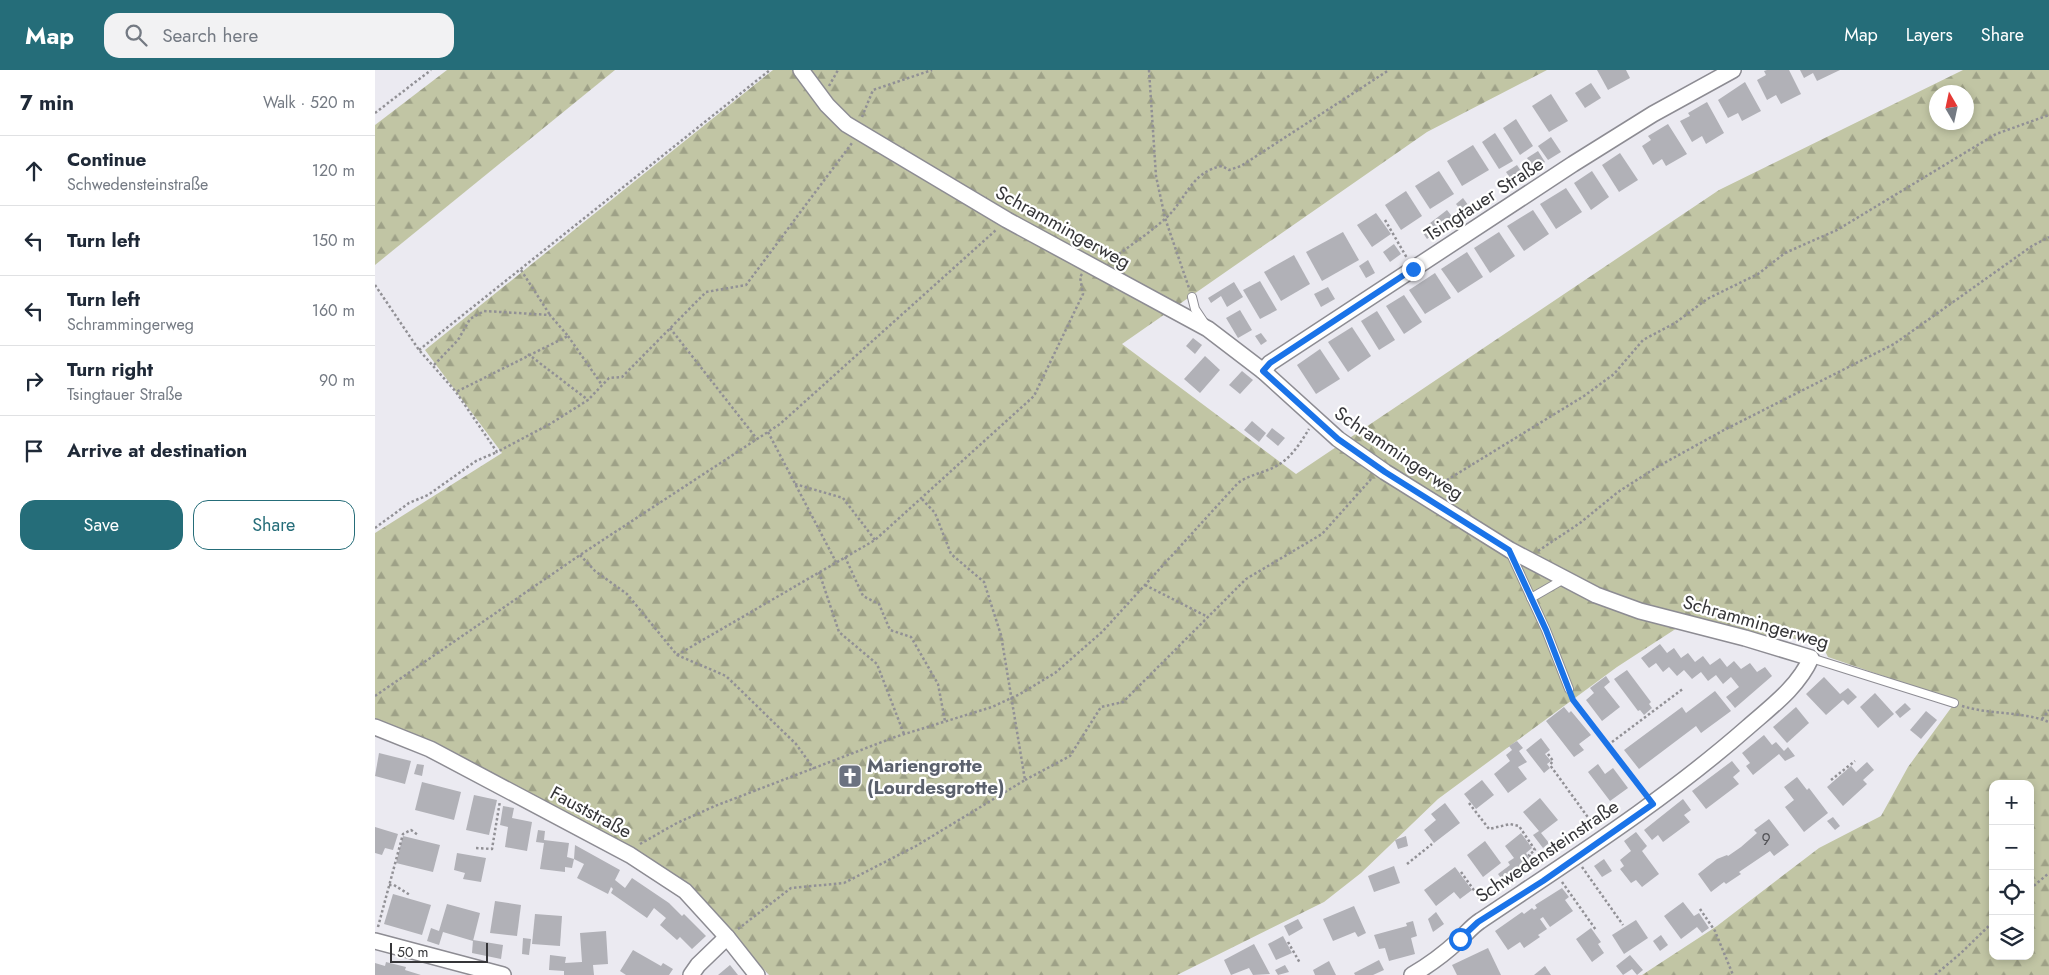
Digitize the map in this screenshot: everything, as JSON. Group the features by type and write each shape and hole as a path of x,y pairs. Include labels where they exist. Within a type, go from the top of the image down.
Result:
{"street":[{"name":"Schrammingerweg","path":"801,70 827,105 846,124 1007,220 1093,267 1189,312 1263,371 1338,439 1380,469 1509,550 1596,595 1640,611 1745,638 1811,658"},
{"name":"Tsingtauer Straße","path":"1263,371 1270,363 1573,164 1653,114 1733,70"},
{"name":"Schwedensteinstraße","path":"1412,975 1441,956 1478,922 1543,881 1653,804 1727,746 1785,694 1805,673 1811,658"},
{"name":"Fauststraße","path":"375,727 430,750 630,855 685,891 727,937 757,975"},
{"path":"376,935 503,975"},
{"path":"691,975 698,965 727,937"}],"lane":[{"path":"1189,312 1192,296"},
{"path":"1509,550 1569,689"},
{"path":"1531,598 1564,579"},
{"name":"Schrammingerweg","path":"1811,658 1954,703"}],"path":[{"path":"375,113 431,70"},
{"path":"419,350 770,70"},
{"path":"375,528 409,503 428,495 476,461 550,424 588,400 609,378 622,377 706,292 746,285 849,150 873,90 932,70"},
{"path":"1149,70 1156,176 1165,218 1192,296"},
{"path":"677,655 875,540 1034,396 1083,294 1080,277 1165,218 1179,204 1187,189 1207,171 1222,166 1229,170 1241,166 1389,70"},
{"path":"1422,495 1584,396 1614,374 1643,340 1675,323 1707,299 1758,274 1785,253 1837,230 1996,134 2049,115"},
{"path":"375,696 580,555 780,424 1007,220"},
{"path":"1385,220 1404,252"},
{"path":"1526,559 1580,524 1618,492 1657,467 1724,430 1895,344 2032,246 2049,237"},
{"path":"521,270 550,315 568,336 602,385"},
{"path":"375,284 419,350 456,392 497,452"},
{"path":"434,365 458,340 470,319 484,312 550,315"},
{"path":"670,328 758,439"},
{"path":"456,392 528,354 568,336"},
{"path":"528,354 588,400"},
{"path":"630,855 637,846 677,823 715,806 904,734 992,707 1010,699 1055,673 1102,632 1237,483 1249,475 1277,466 1286,459 1315,419"},
{"path":"768,432 836,562"},
{"path":"727,937 791,888 844,883 916,846 1025,780 1070,756 1101,706 1123,702 1246,580 1322,534 1380,469"},
{"path":"795,484 843,498 875,540"},
{"path":"921,498 935,513 951,554 984,582 1001,635 1010,699 1025,780"},
{"path":"580,555 595,571 627,594 677,655 726,676 796,744 814,769"},
{"path":"845,557 863,596 879,604 890,630 911,637 938,684 945,721"},
{"path":"819,572 839,632 877,664 904,734"},
{"path":"1145,586 1209,617"},
{"path":"1608,745 1684,688"},
{"path":"1569,689 1573,700 1653,804"},
{"path":"1954,703 1975,710 2023,714 2049,722"},
{"path":"2042,719 2049,710"},
{"path":"1548,754 1553,761 1549,766 1593,825"},
{"path":"1831,780 1855,761"},
{"path":"476,848 492,849 500,797 496,784"},
{"path":"1469,803 1489,829 1510,824 1519,826 1535,850 1529,855 1534,865"},
{"path":"376,935 403,834 411,830 418,835"},
{"path":"1407,864 1432,844"},
{"path":"1581,866 1623,925"},
{"path":"1461,872 1484,904"},
{"path":"2034,886 2049,873"},
{"path":"389,885 395,885 410,895"},
{"path":"1564,885 1596,930"},
{"path":"1700,910 1715,931 1733,975"},
{"path":"1935,975 1989,926"},
{"path":"1288,942 1300,963"}],"green space":[{"path":"447,70 615,70 375,265 375,125"},
{"path":"773,70 1547,70 1427,132 1122,344 1296,474 1719,190 1929,87 1929,130 1974,130 1974,85 1932,85 1963,70 2049,70 2049,975 1642,975 1717,926 1819,848 1881,816 1908,767 1956,701 1828,657 1824,649 1772,631 1768,636 1694,617 1617,667 1438,799 1361,873 1324,902 1177,975 769,975 707,907 448,751 375,718 375,533 502,453 425,350"}],"building":[{"path":"1597,70 1626,70 1630,78 1608,90"},
{"path":"1789,70 1801,94 1781,104 1776,95 1767,100 1757,80 1766,75 1764,71"},
{"path":"1800,70 1840,70 1817,81 1813,73 1804,78"},
{"path":"1745,82 1761,111 1742,121 1738,113 1728,118 1718,100"},
{"path":"1591,83 1601,98 1585,108 1575,93"},
{"path":"1551,94 1568,121 1549,132 1532,106"},
{"path":"1707,102 1724,133 1706,144 1702,136 1692,142 1680,121 1690,116 1688,113"},
{"path":"1516,119 1533,146 1520,155 1503,128"},
{"path":"1668,124 1687,154 1666,166 1662,159 1653,165 1642,146 1651,140 1648,136"},
{"path":"1495,133 1513,161 1499,169 1482,142"},
{"path":"1551,137 1561,152 1548,160 1538,146"},
{"path":"1473,145 1489,170 1462,186 1447,161"},
{"path":"1538,151 1545,162 1534,169 1527,158"},
{"path":"1620,153 1638,180 1619,192 1602,165"},
{"path":"1517,165 1524,176 1513,182 1506,172"},
{"path":"1439,171 1454,194 1430,209 1415,186"},
{"path":"1592,171 1609,197 1591,210 1574,183"},
{"path":"1566,188 1582,212 1556,229 1540,204"},
{"path":"1406,191 1422,216 1401,230 1385,205"},
{"path":"1463,198 1471,209 1464,214 1456,204"},
{"path":"1447,210 1454,219 1427,239 1421,230"},
{"path":"1533,210 1549,234 1524,251 1507,226"},
{"path":"1376,213 1391,234 1372,247 1357,225"},
{"path":"1343,232 1359,260 1322,281 1306,252"},
{"path":"1499,232 1515,256 1490,273 1474,248"},
{"path":"1394,244 1401,254 1390,262 1383,252"},
{"path":"1467,252 1483,277 1458,293 1441,269"},
{"path":"1294,255 1310,284 1281,301 1264,272"},
{"path":"1368,260 1375,273 1366,278 1359,266"},
{"path":"1435,273 1451,298 1425,314 1409,290"},
{"path":"1260,281 1277,310 1260,319 1243,290"},
{"path":"1234,282 1243,297 1227,307 1221,296 1211,303 1208,298"},
{"path":"1328,287 1335,299 1321,307 1314,294"},
{"path":"1404,295 1422,322 1404,334 1386,306"},
{"path":"1240,310 1252,330 1238,338 1226,318"},
{"path":"1377,311 1395,340 1379,350 1361,321"},
{"path":"1352,327 1371,356 1348,372 1328,342"},
{"path":"1261,333 1267,341 1261,345 1255,336"},
{"path":"1193,338 1202,345 1195,354 1186,346"},
{"path":"1320,349 1340,379 1316,394 1297,365"},
{"path":"1205,356 1220,370 1200,393 1184,379"},
{"path":"1242,371 1253,380 1240,394 1229,385"},
{"path":"1252,421 1266,433 1259,442 1244,430"},
{"path":"1272,428 1285,438 1278,446 1266,436"},
{"path":"1660,644 1667,653 1674,648 1681,658 1688,653 1695,662 1703,656 1710,665 1720,658 1727,667 1734,661 1741,669 1750,663 1757,672 1765,667 1772,676 1735,708 1726,697 1739,687 1731,677 1723,684 1716,675 1708,681 1701,672 1692,679 1684,670 1677,676 1669,667 1663,672 1656,663 1649,668 1641,658"},
{"path":"1627,670 1651,702 1649,704 1652,708 1644,715 1640,710 1638,711 1614,679"},
{"path":"1606,676 1610,682 1604,687 1620,707 1602,721 1586,700 1594,693 1590,688"},
{"path":"1824,677 1840,694 1848,688 1857,697 1848,705 1843,700 1826,715 1806,694"},
{"path":"1715,691 1731,711 1701,733 1696,726 1639,769 1624,750 1682,707 1686,713"},
{"path":"1875,693 1894,714 1878,728 1860,707"},
{"path":"1905,703 1911,709 1900,718 1895,712"},
{"path":"1564,707 1569,713 1571,711 1591,735 1579,744 1584,750 1574,757 1546,721"},
{"path":"1796,707 1809,723 1787,743 1773,727"},
{"path":"1926,711 1937,720 1921,739 1910,730"},
{"path":"1764,735 1772,745 1776,742 1784,751 1788,747 1795,756 1785,761 1779,754 1753,775 1746,766 1750,763 1742,753"},
{"path":"1541,738 1550,750 1545,754 1551,761 1547,764 1550,768 1544,773 1526,750"},
{"path":"1517,741 1523,748 1519,751 1527,762 1518,767 1527,779 1508,793 1494,774 1510,761 1506,755 1512,750 1509,746"},
{"path":"379,753 411,761 405,784 375,776"},
{"path":"1732,761 1740,771 1733,777 1739,784 1706,809 1692,791"},
{"path":"1867,762 1874,770 1863,780 1867,784 1843,806 1827,787 1851,766 1856,772"},
{"path":"417,764 424,765 422,776 414,774"},
{"path":"1598,764 1605,774 1613,768 1628,788 1610,801 1588,772"},
{"path":"1797,777 1807,790 1809,788 1828,813 1804,832 1785,807 1794,800 1784,787"},
{"path":"1482,780 1494,795 1476,809 1464,794"},
{"path":"422,782 461,792 454,820 415,810"},
{"path":"474,795 497,800 489,835 466,830"},
{"path":"1540,798 1558,820 1541,833 1549,843 1543,848 1533,835 1539,831 1523,812"},
{"path":"1683,799 1691,810 1684,815 1690,822 1663,842 1658,835 1652,840 1644,830"},
{"path":"1445,803 1460,823 1434,843 1424,830 1436,820 1431,814"},
{"path":"503,806 514,808 512,818 532,822 527,851 505,847 508,827 500,825"},
{"path":"1833,817 1840,826 1835,830 1827,821"},
{"path":"1769,819 1789,845 1774,856 1770,851 1739,872 1741,874 1726,884 1724,882 1711,892 1698,874 1717,859 1728,856 1741,847 1757,833 1754,830"},
{"path":"375,827 398,834 393,850 385,848 382,855 375,853"},
{"path":"538,830 545,831 544,840 569,843 567,857 574,859 572,868 565,867 565,872 540,869 544,843 536,842"},
{"path":"1636,832 1647,846 1642,851 1659,874 1642,887 1636,880 1631,883 1620,869 1624,866 1620,860 1631,851 1624,841"},
{"path":"1521,833 1532,848 1526,853 1533,863 1505,884 1498,874 1510,865 1508,862 1514,858 1505,846"},
{"path":"403,836 440,845 433,872 396,863"},
{"path":"1406,836 1408,846 1398,849 1395,840"},
{"path":"1485,841 1501,863 1483,877 1467,855"},
{"path":"575,845 620,870 615,880 625,888 632,878 669,903 682,916 684,914 706,936 692,949 680,937 677,940 660,925 666,918 654,908 647,918 611,893 613,889 611,887 608,894 577,878 584,864 574,859"},
{"path":"457,853 486,858 481,882 463,879 465,873 454,870"},
{"path":"1604,859 1612,871 1602,877 1594,866"},
{"path":"1394,866 1400,883 1374,892 1368,876"},
{"path":"1455,867 1472,890 1460,899 1454,892 1436,906 1424,890"},
{"path":"1562,888 1569,897 1565,900 1573,911 1550,927 1543,917 1540,919 1547,929 1538,935 1540,937 1524,948 1520,942 1508,950 1495,931 1522,912 1524,914 1532,908 1534,910 1537,908 1535,905"},
{"path":"393,894 431,905 422,935 384,924"},
{"path":"495,901 521,905 517,936 490,933"},
{"path":"1683,902 1694,916 1699,913 1709,928 1702,933 1697,927 1681,939 1664,916"},
{"path":"447,904 480,913 473,941 443,932 439,945 427,941 431,928 439,931"},
{"path":"1354,906 1366,933 1358,937 1355,932 1333,941 1323,919"},
{"path":"1436,912 1444,924 1433,932 1428,919"},
{"path":"535,914 562,916 560,946 532,944"},
{"path":"1298,919 1303,928 1289,936 1284,926"},
{"path":"1636,920 1648,938 1624,954 1612,935"},
{"path":"1413,921 1417,936 1411,938 1415,954 1389,961 1385,948 1379,949 1374,935 1407,926 1406,923"},
{"path":"1591,928 1601,942 1598,944 1604,953 1592,962 1576,939"},
{"path":"606,931 608,964 593,965 594,975 564,975 564,971 549,970 550,955 566,957 565,963 582,962 580,933"},
{"path":"1661,935 1668,945 1660,951 1653,941"},
{"path":"1283,936 1292,953 1276,960 1268,944"},
{"path":"523,938 531,939 529,955 522,954"},
{"path":"473,940 503,945 501,959 472,953"},
{"path":"1254,944 1270,974 1253,975 1249,968 1231,975 1224,960"},
{"path":"1488,948 1501,975 1457,975 1452,965"},
{"path":"633,950 661,966 663,963 673,969 669,975 626,975 620,971"},
{"path":"1630,955 1643,970 1637,975 1632,969 1623,975 1616,966"},
{"path":"1379,960 1384,970 1373,975 1355,975 1354,973"},
{"path":"1329,961 1336,975 1315,975 1313,970"},
{"path":"386,962 406,967 405,970 421,975 375,975 375,963 385,966"},
{"path":"730,965 738,975 718,975"},
{"path":"1285,965 1289,972 1278,975 1275,970"},
{"path":"1545,966 1551,975 1534,975"}],"place":[{"name":"Mariengrotte (Lourdesgrotte)","path":"850,776"}],"route":[{"path":"1413,269 1270,363 1263,371 1338,439 1385,472 1509,550 1546,630 1573,700 1653,804 1543,881 1478,922 1460,939"}]}
